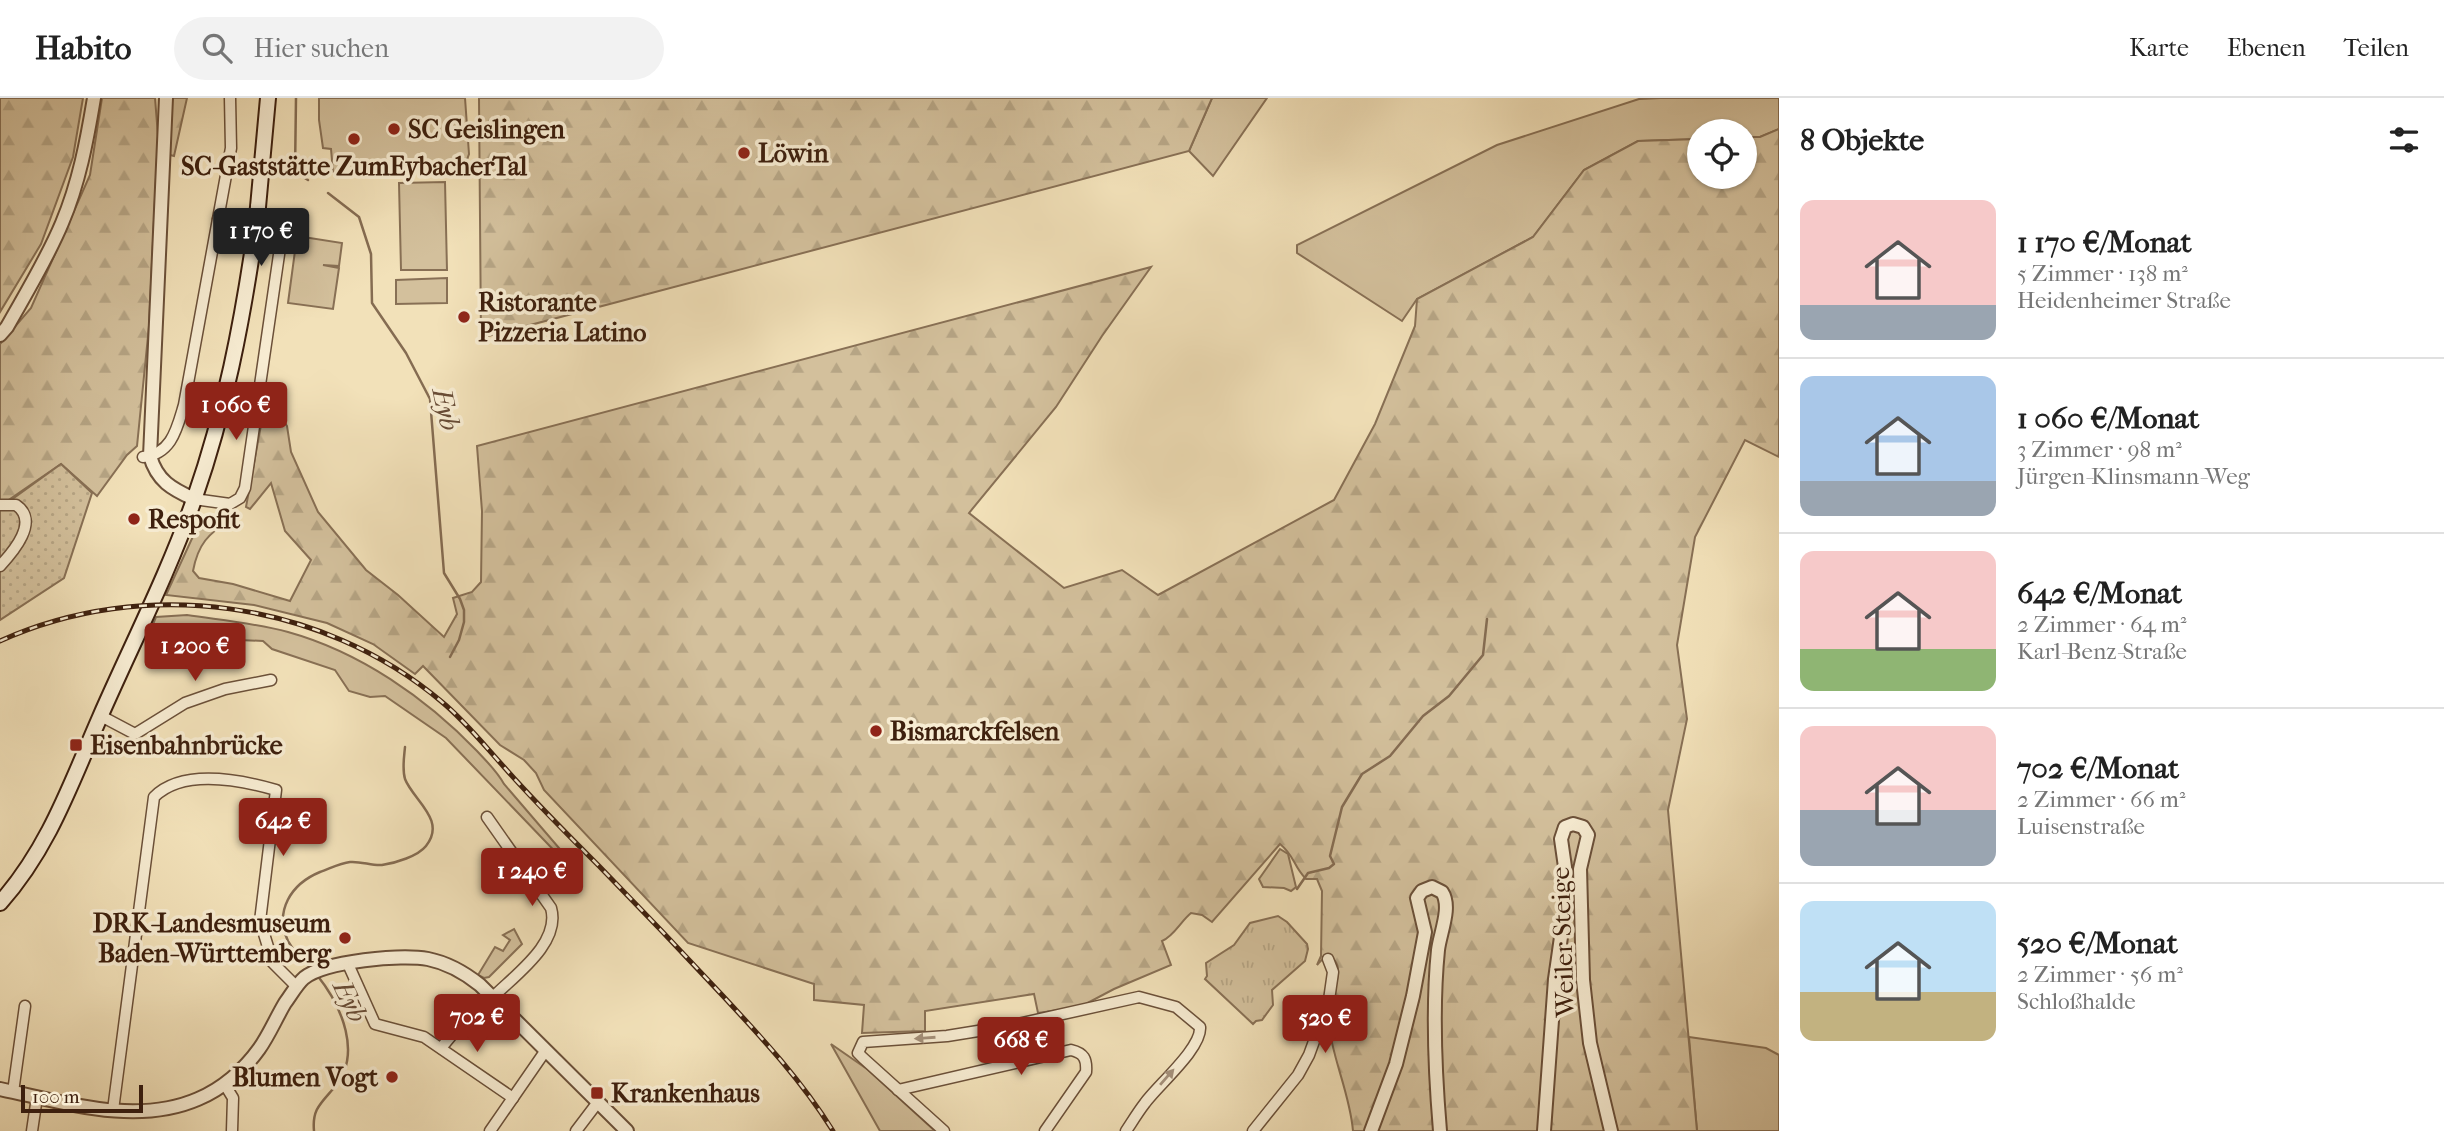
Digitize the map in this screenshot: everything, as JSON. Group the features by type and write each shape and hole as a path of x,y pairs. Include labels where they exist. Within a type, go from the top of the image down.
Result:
{"main road":[{"path":"0,903 40,850 194,499 234,363 255,233 268,98"}],"street":[{"path":"0,335 46,257 63,221 78,175 94,98"},
{"path":"166,98 146,457 165,484 194,499 221,505 230,504 240,498 245,488 282,234 279,227 265,223 218,219"},
{"path":"146,457 161,452 169,445 184,405 230,148 230,99"},
{"path":"0,505 16,505 24,512 25,519 19,544 0,566"},
{"path":"101,716 135,734 185,703 225,689 271,680"},
{"path":"113,1110 154,797 159,792 178,783 218,778 276,790 260,921 273,963 300,982"},
{"path":"441,1048 486,999 534,957 544,943 554,919 551,908 487,817"},
{"name":"Weiler Steige","path":"1544,1131 1553,992 1566,902 1566,867 1561,837 1565,827 1573,824 1583,827 1588,835 1580,869 1583,980 1590,1043 1611,1131"},
{"path":"1371,1131 1396,1064 1413,996 1425,932 1418,896 1432,887 1441,890 1446,901 1436,984 1440,1131"},
{"path":"25,1006 6,1091 113,1110 154,1111 198,1099 225,1085 258,1050 300,982 324,967 392,958 430,960 467,975 486,999 546,1050 627,1131"},
{"path":"1253,1131 1298,1075 1308,1055 1329,1000 1333,972 1328,959"},
{"path":"348,964 375,1024 424,1037 513,1098"},
{"path":"944,1131 858,1053 863,1042 947,1036 1009,1026 1139,997 1185,1012 1200,1027 1201,1034 1192,1049 1145,1102 1126,1131"},
{"path":"898,1090 1071,1049 1077,1051 1087,1062 1086,1072 1045,1131"},
{"path":"490,1131 546,1050"},
{"path":"225,1085 233,1098 232,1131"},
{"path":"32,1131 37,1097"},
{"path":"576,1131 598,1101"}],"green space":[{"path":"0,98 83,98 73,157 41,244 0,312"},
{"path":"102,98 155,98 158,136 149,326 137,446 127,455 97,496 61,464 0,506 0,344 31,308 90,175"},
{"path":"171,98 187,98 174,156 170,155"},
{"name":"SC Geislingen","path":"319,98 465,98 469,154 464,168 333,172 331,149 323,148"},
{"path":"479,98 1212,98 1189,151 481,338"},
{"path":"1212,98 1267,98 1213,176 1189,151"},
{"path":"1779,98 1779,129 1757,137 1757,119 1687,119 1687,139 1638,141 1584,170 1533,237 1417,299 1402,321 1297,253 1297,245 1497,145 1639,99"},
{"path":"1779,129 1779,457 1745,440 1695,537 1677,645 1687,719 1668,810 1697,1131 1353,1131 1328,1019 1338,966 1333,959 1328,958 1317,965 1321,956 1322,891 1317,879 1306,879 1280,844 1212,922 1202,915 1191,913 1162,941 1171,965 1080,1007 1038,1013 1034,994 925,1011 925,1031 862,1033 864,1005 814,1000 814,984 688,943 544,790 536,773 524,760 500,745 423,666 415,674 373,644 327,623 254,605 166,595 195,532 229,516 231,519 210,535 201,547 193,571 199,578 233,584 290,601 311,560 285,531 271,483 250,509 246,507 263,414 277,410 287,426 291,452 318,512 366,570 444,637 457,614 453,598 472,592 481,582 482,511 477,446 1151,267 1056,407 969,513 1064,588 1122,570 1158,595 1334,500 1375,424 1415,326 1417,299 1533,237 1584,170 1638,141 1687,139 1687,189 1757,189 1757,137"},
{"path":"445,182 447,270 401,270 399,183"},
{"path":"297,236 342,243 339,266 323,265 339,268 333,309 288,303"},
{"path":"447,278 447,303 396,304 396,280"},
{"path":"61,464 92,493 64,578 0,620 0,508"},
{"path":"187,615 288,632 341,652 390,679 436,713 477,751 571,862 568,865 446,738 385,696 370,697 349,691 335,670 272,649 263,641 148,636 156,617"},
{"path":"1280,849 1288,854 1296,887 1291,891 1263,887 1259,879"},
{"path":"1278,916 1307,944 1308,949 1305,961 1272,990 1273,1005 1262,1020 1253,1024 1205,979 1206,963 1234,945 1250,923"},
{"path":"514,929 522,944 489,977 478,975 495,947 503,951 510,940 503,935"},
{"path":"1689,1037 1766,1048 1779,1055 1779,1131 1697,1131"},
{"path":"831,1044 867,1069 935,1131 880,1131"}],"waterway":[{"name":"Eyb","path":"296,98 295,172 308,180"},
{"name":"Eyb","path":"328,193 359,217 371,254 372,303 406,353 430,399 444,573 464,610 459,640 450,657"},
{"path":"1297,889 1308,873 1329,868 1334,864 1330,856 1342,807 1362,774 1390,756 1423,716 1449,696 1483,655 1487,619"},
{"name":"Eyb","path":"313,970 293,949 284,930 284,909 293,891 310,877 342,864 354,862 382,865 406,859 422,850 431,837 431,819 405,779 405,747"},
{"name":"Eyb","path":"314,1131 314,1118 318,1108 342,1076 348,1046 341,1015 317,975"}],"railway":[{"path":"0,641 55,621 113,609 171,605 230,609 287,621 342,640 394,667 459,717 539,805 677,947 781,1061 833,1131"}],"place":[{"name":"SC Geislingen","path":"394,129"},
{"name":"SC-Gaststätte ZumEybacherTal","path":"354,139"},
{"name":"Löwin","path":"744,153"},
{"name":"Ristorante Pizzeria Latino","path":"464,317"},
{"name":"Respofit","path":"134,519"},
{"name":"Bismarckfelsen","path":"876,731"},
{"name":"Eisenbahnbrücke","path":"76,745"},
{"name":"DRK-Landesmuseum Baden-Württemberg","path":"345,938"},
{"name":"Blumen Vogt","path":"392,1077"},
{"name":"Krankenhaus","path":"597,1093"}]}
